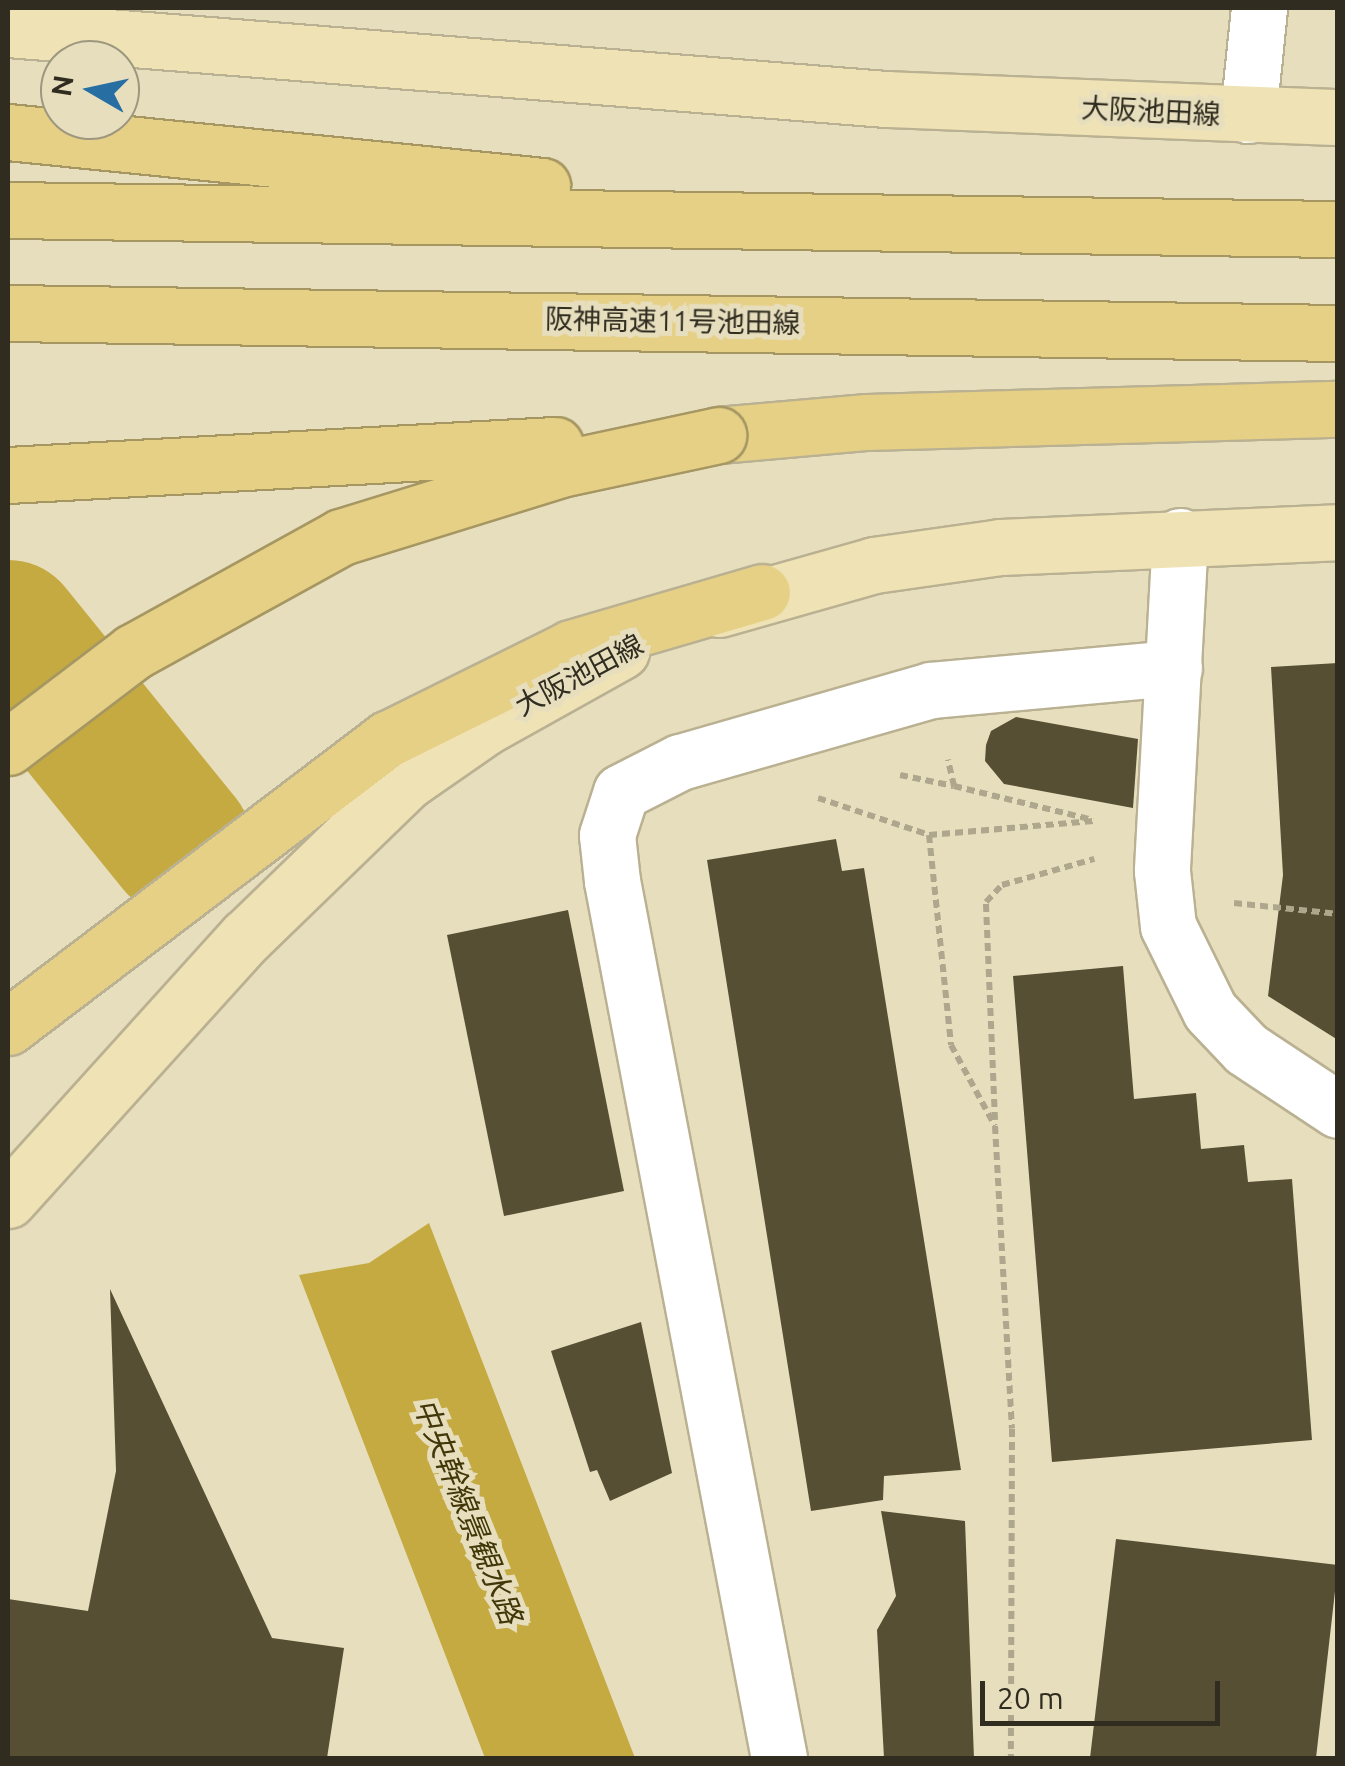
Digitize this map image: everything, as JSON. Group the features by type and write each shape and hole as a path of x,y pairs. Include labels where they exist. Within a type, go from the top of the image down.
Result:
{"highway":[{"path":"8,132 328,160 825,220"},
{"path":"8,210 1338,230"},
{"name":"阪神高速11号池田線","path":"8,313 1338,334"},
{"path":"8,476 718,435 867,422 1338,408"},
{"path":"8,747 133,652 233,590 342,537 560,469 718,435"},
{"path":"20,1018 286,810 474,690 608,635 762,592"}],"main road":[{"name":"大阪池田線","path":"8,29 886,99 1338,117"},
{"name":"大阪池田線","path":"8,1200 82,1116 327,857 406,782 486,727 660,632 762,592 1000,548 1180,536 1338,532"}],"street":[{"path":"1248,115 1260,8"},
{"path":"1180,536 1174,668 1143,833 1185,972 1210,1011 1246,1049 1338,1110"},
{"path":"778,1758 612,880 608,835 621,792 680,762 932,690 1174,668"}],"path":[{"path":"954,786 1076,810 1093,821"},
{"path":"810,793 929,835 1093,821 1143,833"},
{"path":"1011,1758 1012,1429 986,902 1002,886 1104,856 1143,833"},
{"path":"929,835 951,1044 995,1126"},
{"path":"1165,896 1338,914"}],"shaded area":[{"path":"429,1223 635,1758 485,1758 299,1275 369,1263"}],"building":[{"path":"1338,663 1338,1040 1268,996 1283,875 1271,667"},
{"path":"1016,717 1138,739 1133,808 1004,784 985,761 986,745 991,731"},
{"path":"836,839 842,871 864,868 961,1470 884,1476 883,1500 811,1511 707,860"},
{"path":"568,910 624,1191 504,1216 447,935"},
{"path":"1123,966 1134,1099 1196,1093 1201,1149 1244,1145 1248,1182 1292,1179 1312,1440 1052,1462 1013,976"},
{"path":"110,1289 272,1638 344,1648 327,1758 8,1758 8,1599 88,1611 116,1471"},
{"path":"641,1322 672,1473 610,1501 597,1470 590,1472 551,1351"},
{"path":"881,1511 965,1521 974,1758 884,1758 877,1630 896,1596"},
{"path":"1116,1539 1338,1565 1316,1758 1090,1758"}],"waterway":[{"name":"中央幹線景観水路","path":"8,632 179,843"}]}
